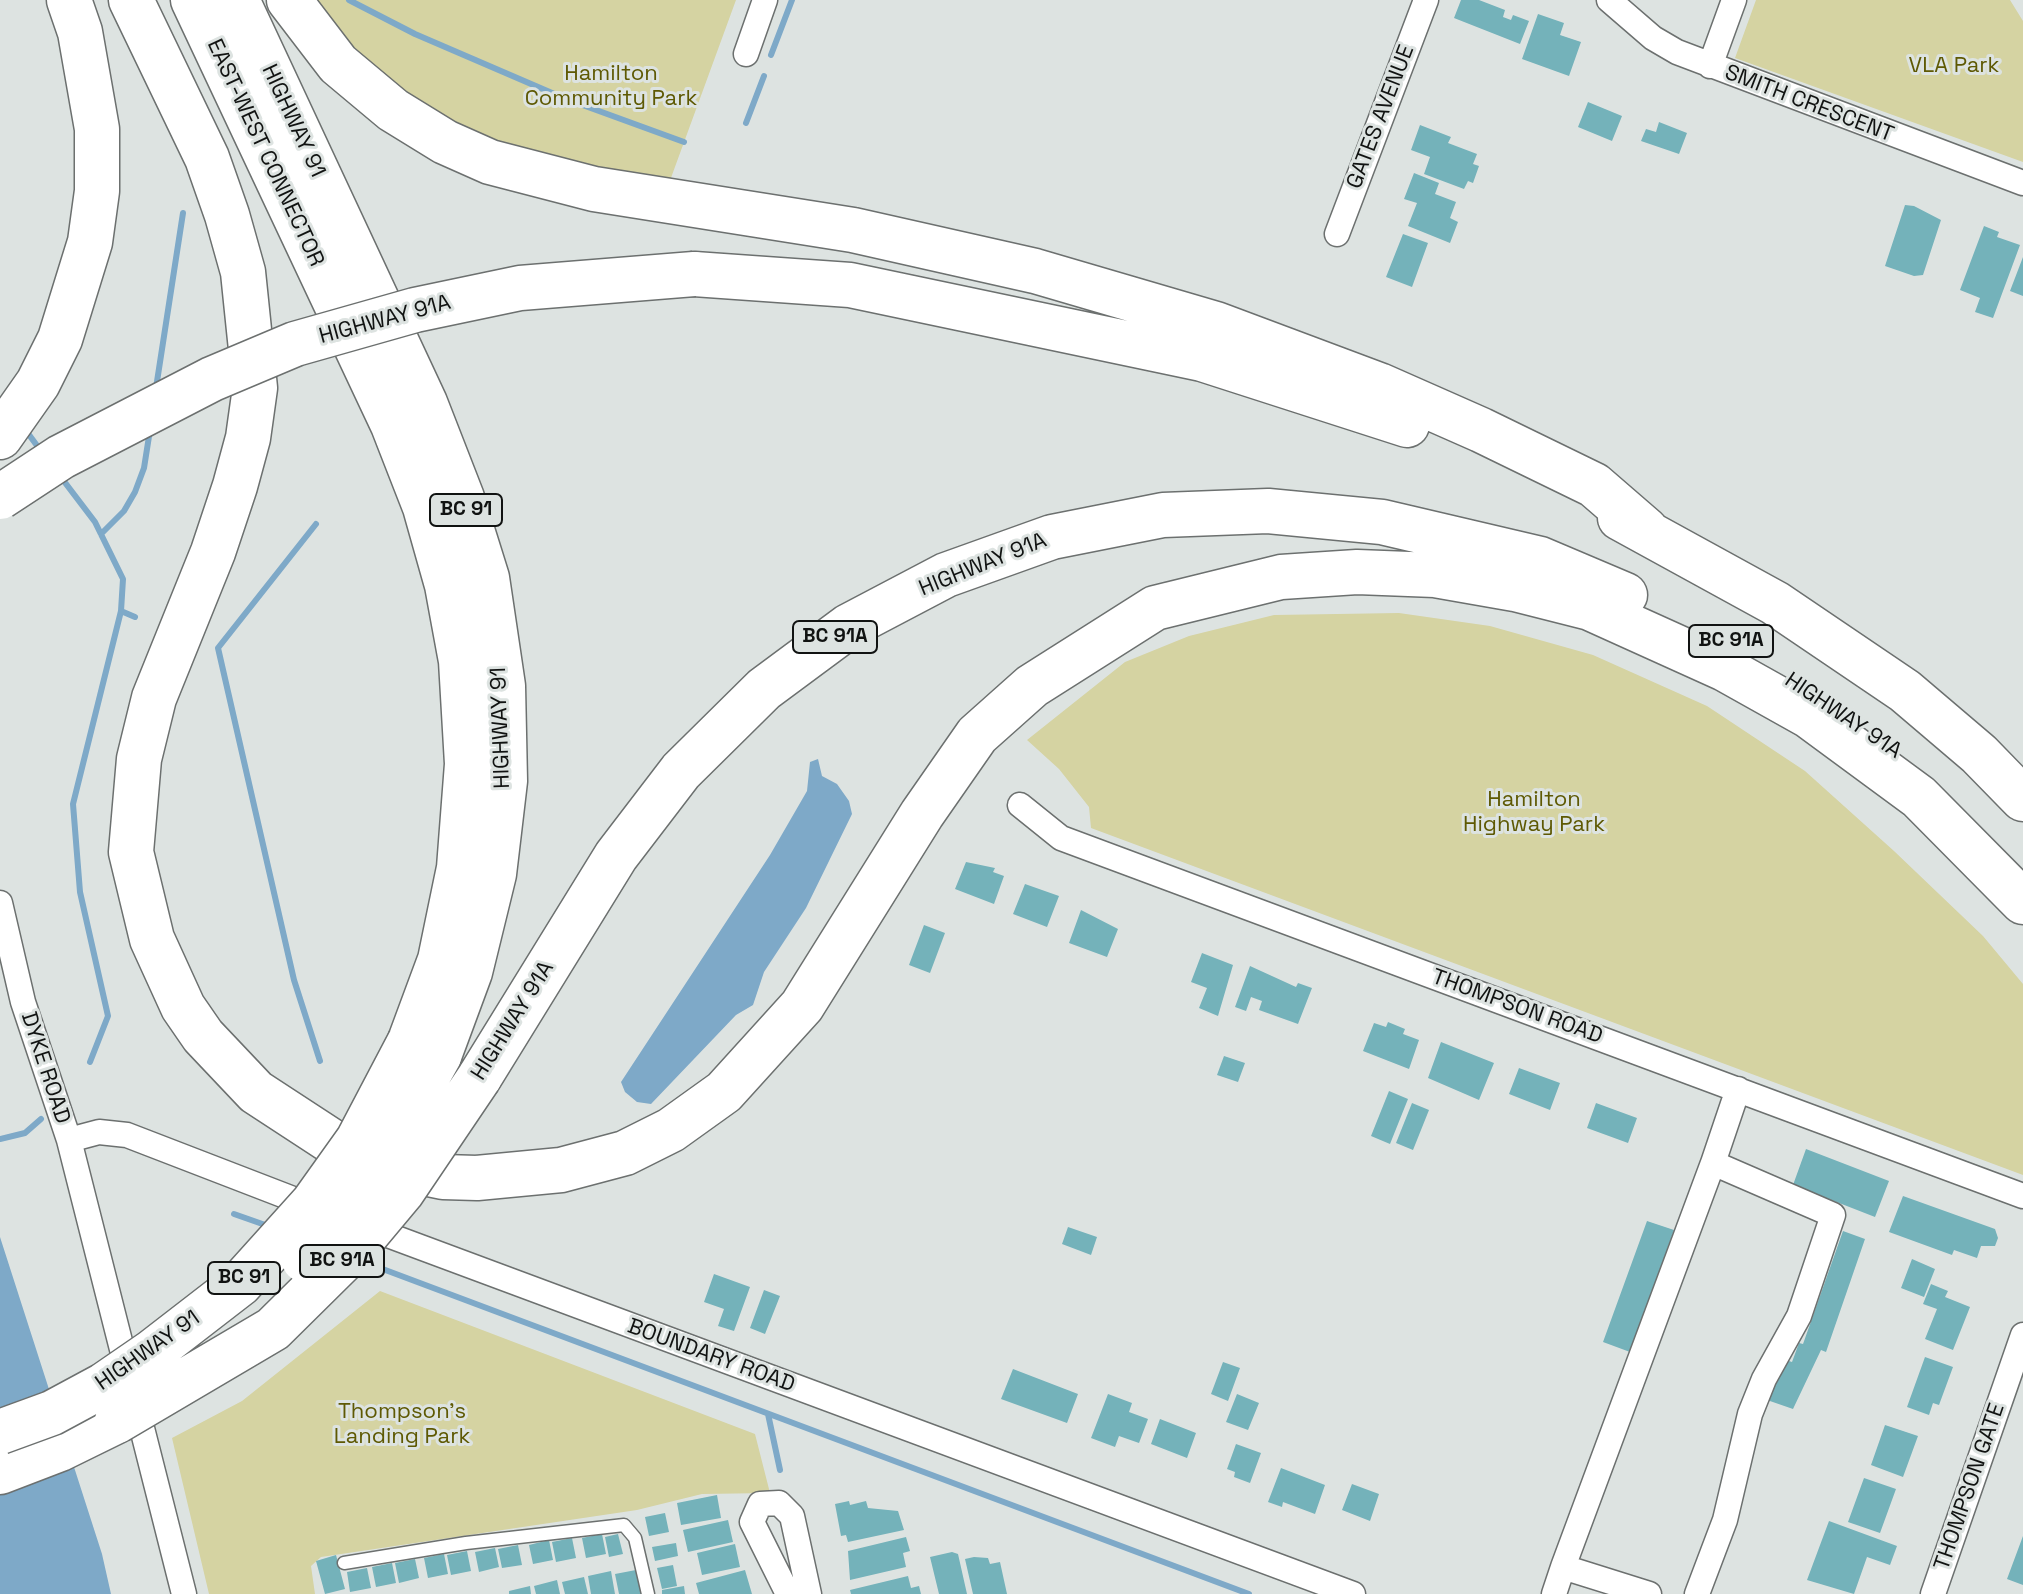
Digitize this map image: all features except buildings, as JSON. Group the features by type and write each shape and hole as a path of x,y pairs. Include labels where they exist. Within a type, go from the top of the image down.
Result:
{"highway":[{"path":"0,437 38,383 60,339 79,287 90,242 97,191 97,129 80,32 69,0"},
{"path":"131,0 207,158 227,215 243,272 255,388 248,438 235,486 213,552 154,698 139,759 131,852 152,939 183,1007 203,1036 256,1092 331,1141 409,1170 477,1178 561,1170 625,1153 671,1130 724,1092 802,1006 922,814 977,735 1032,686 1155,608 1281,577 1357,572 1435,575 1515,589 1590,608 1725,669 1809,716 1919,797 2023,902"},
{"name":"EAST-WEST CONNECTOR","path":"193,0 338,307"},
{"name":"HIGHWAY 91","path":"0,1432 52,1413 104,1385 152,1352 240,1284 313,1203 424,1049 470,972 494,874 505,781 503,686 487,578 462,498 425,403 237,0"},
{"path":"289,0 338,64 393,110 445,142 490,162 594,189 853,230 1035,271 1216,324 1379,385 1495,437 1594,485 1646,530"},
{"name":"HIGHWAY 91A","path":"0,497 75,450 212,379 295,344 415,310 520,288 694,274 850,285 1202,359 1429,432 1646,530 1775,603 1905,691 1979,754 2023,799"},
{"name":"HIGHWAY 91","path":"0,1472 60,1449 160,1396 256,1309 333,1229 376,1169 424,1049 459,868 467,764 461,661 447,585 425,507 393,425 338,307"},
{"name":"HIGHWAY 91A","path":"160,1396 273,1329 356,1247 402,1192 479,1078 616,856 681,771 764,689 849,626 946,575 1052,537 1163,515 1268,511 1382,522 1540,559 1726,638 1927,773 2023,866"}],"street":[{"path":"746,54 765,0"},
{"name":"GATES AVENUE","path":"1337,234 1426,0"},
{"name":"SMITH CRESCENT","path":"1609,0 1653,38 1710,66 2023,183"},
{"path":"1710,66 1734,0"},
{"name":"THOMPSON ROAD","path":"1020,805 1061,838 2023,1196"},
{"name":"DYKE ROAD","path":"0,903 23,1002 69,1140 184,1594"},
{"path":"1554,1594 1738,1089"},
{"name":"BOUNDARY ROAD","path":"69,1140 99,1132 127,1135 423,1250 1353,1594"},
{"path":"1697,1594 1725,1520 1750,1414 1764,1379 1799,1316 1833,1215 1713,1163"},
{"name":"THOMPSON GATE","path":"1933,1594 2023,1335"},
{"path":"788,1594 752,1522 760,1504 779,1503 792,1516 809,1594"},
{"path":"1563,1567 1649,1594"}],"lane":[{"path":"344,1563 466,1543 624,1525 635,1538 648,1594"}],"green space":[{"name":"Hamilton Community Park","path":"307,0 736,0 668,186 546,162 444,123 357,58"},
{"name":"VLA Park","path":"1756,0 2010,0 2023,21 2023,162 1735,58"},
{"name":"Hamilton Highway Park","path":"1399,613 1490,626 1593,655 1707,706 1805,771 1894,851 1983,936 2023,984 2023,1175 1091,828 1089,807 1059,769 1027,740 1125,662 1189,636 1274,615"},
{"name":"Thompson's Landing Park","path":"380,1291 755,1434 770,1493 702,1494 637,1510 321,1557 311,1566 315,1594 209,1594 172,1438 242,1401"}],"water":[{"path":"818,759 822,776 837,784 849,801 852,814 806,908 764,972 753,1005 736,1015 651,1104 637,1102 625,1092 621,1082 770,855 807,791 810,762"},
{"path":"0,1237 102,1554 111,1594 0,1594"}],"waterway":[{"path":"349,0 415,34 566,99 684,142"},
{"path":"771,55 792,0"},
{"path":"746,123 764,76"},
{"path":"156,388 183,213"},
{"path":"24,428 41,451"},
{"path":"101,534 124,511 135,492 144,468 150,430"},
{"path":"60,476 95,522 123,579 121,611 73,804 80,892 108,1016 90,1062"},
{"path":"316,524 218,648 294,980 320,1061"},
{"path":"121,611 135,617"},
{"path":"0,1139 25,1133 41,1119"},
{"path":"234,1214 271,1227"},
{"path":"364,1262 1249,1594"},
{"path":"768,1414 780,1470"}]}
